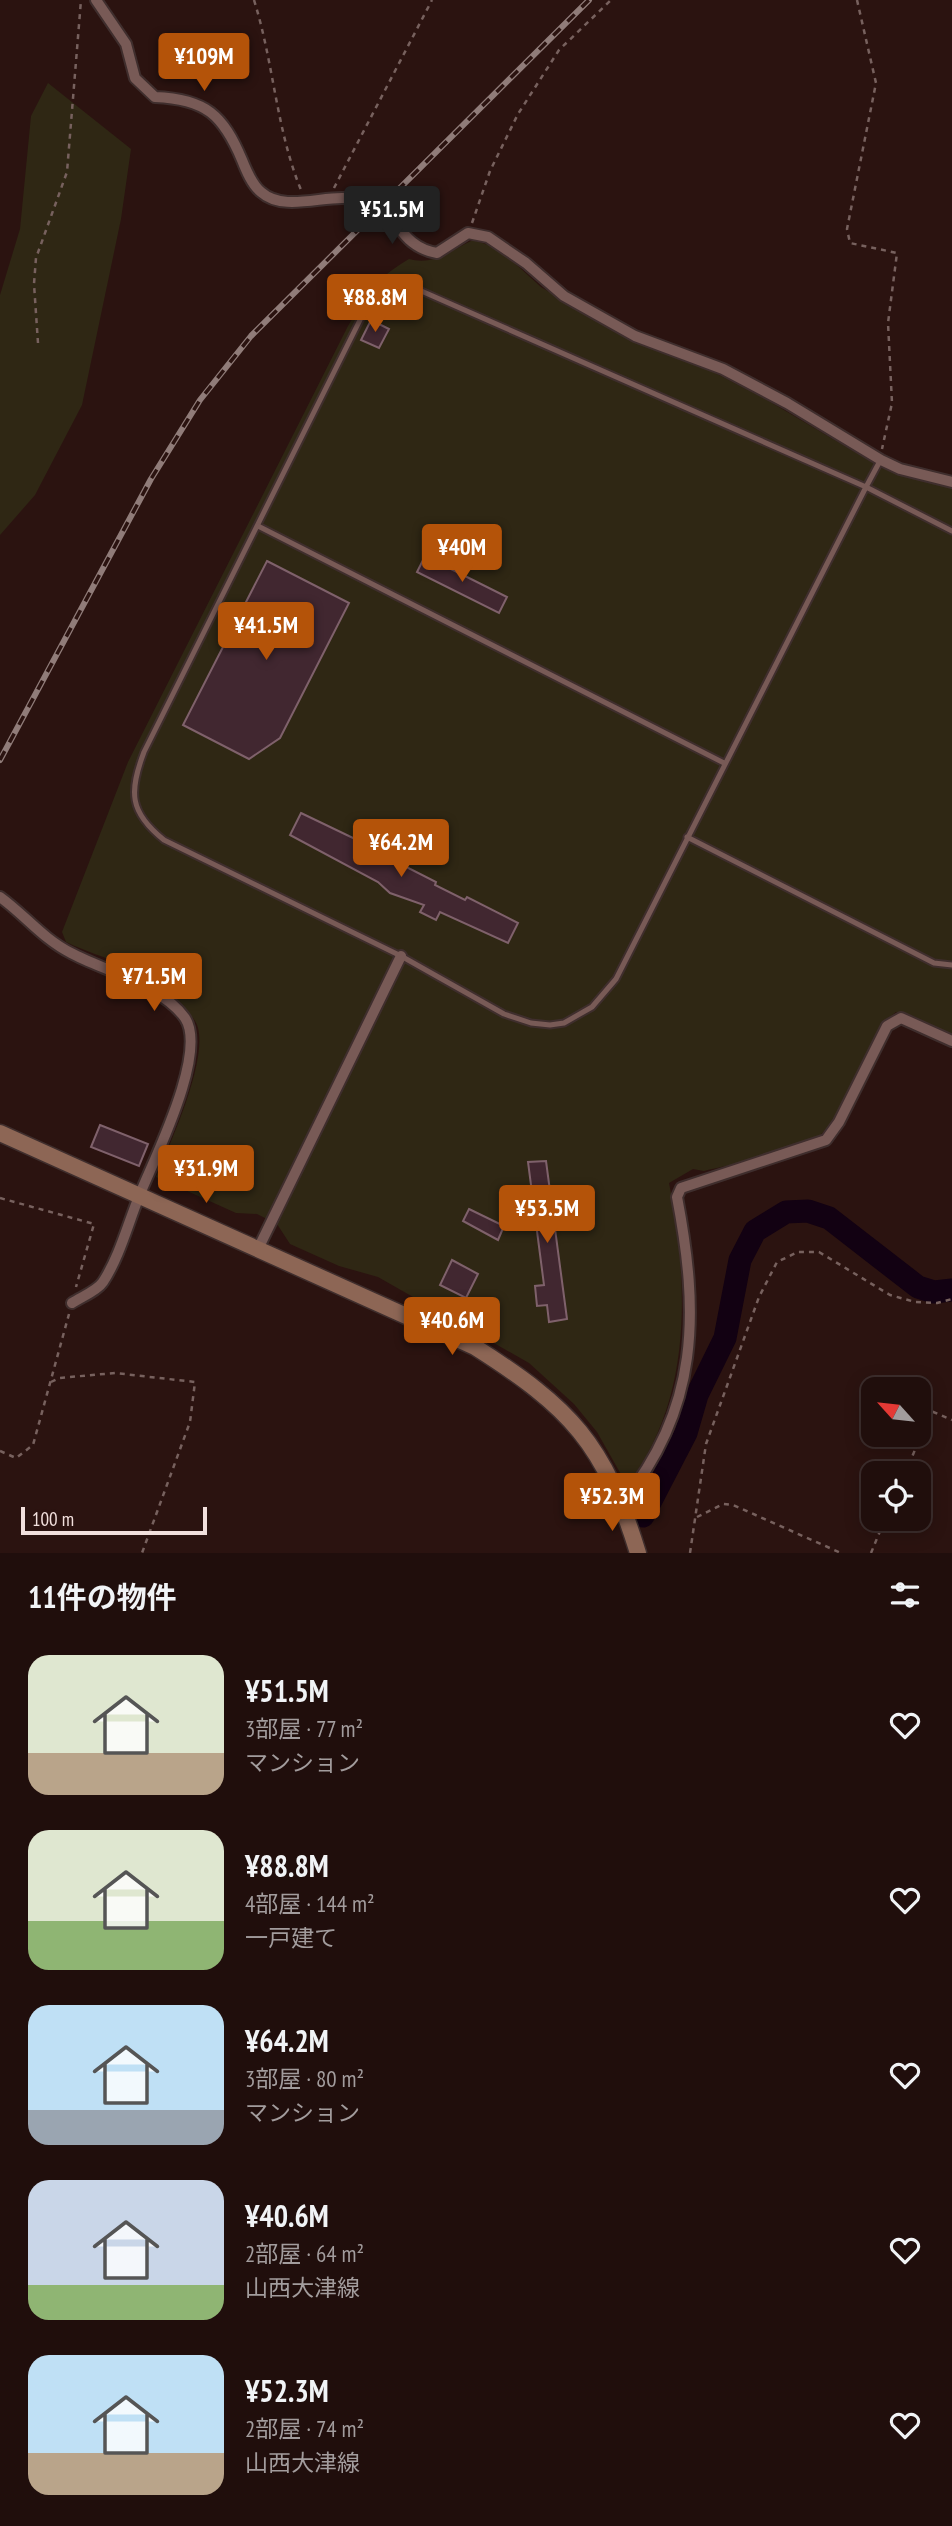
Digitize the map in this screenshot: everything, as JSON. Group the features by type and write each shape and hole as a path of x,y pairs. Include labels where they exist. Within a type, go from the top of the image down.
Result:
{"main road":[{"path":"0,1133 475,1347 531,1383 566,1413 608,1472 622,1503 638,1553"}],"street":[{"path":"96,0 126,44 135,78 155,97 175,98 217,115 229,129 247,172 261,192 276,200 306,202 345,198 379,206 406,238 423,250 436,253 468,233 488,237 526,263 564,296 635,336 723,369 788,403 881,460 952,482"},
{"path":"0,897 40,934 70,953 111,968 150,990 182,1014 190,1027 190,1047 179,1101 139,1195 124,1239 102,1285 72,1303"},
{"path":"258,1249 401,956"},
{"path":"622,1503 648,1471 671,1427 684,1372 690,1338 692,1289 677,1197 681,1188 826,1140 839,1122 887,1026 893,1022 901,1018 909,1020 952,1041"}],"lane":[{"path":"881,460 866,487 724,763 616,979 592,1007 564,1023 531,1023 504,1014 401,956 164,840 147,826 135,806 134,780 144,752 365,310 407,290 419,290 866,487 952,531"},
{"path":"258,526 724,763"},
{"path":"687,837 934,963 952,965"}],"path":[{"path":"38,344 34,284 36,258 67,172 80,0"},
{"path":"254,0 269,48 286,149 306,202"},
{"path":"327,200 432,0"},
{"path":"468,233 490,171 518,114 559,50 611,0"},
{"path":"856,0 876,83 847,229 850,243 897,253 888,323 892,403 881,460"},
{"path":"0,1198 94,1224 33,1445 16,1458 0,1451"},
{"path":"690,1553 706,1444 759,1297 776,1262 798,1252 820,1252 890,1295 915,1302 937,1303 952,1299"},
{"path":"49,1383 59,1378 115,1373 195,1382 190,1422 142,1553"},
{"path":"910,1461 931,1411 952,1420"},
{"path":"697,1517 723,1504 733,1505 841,1553"},
{"path":"871,1553 881,1531"}],"shaded area":[{"path":"48,83 131,149 121,219 82,405 35,495 0,535 0,295 20,229 31,116"},
{"path":"473,240 498,248 541,287 622,336 682,356 762,397 882,468 952,487 952,1035 911,1015 896,1012 885,1021 837,1115 818,1137 763,1158 704,1171 693,1169 669,1183 676,1221 682,1301 675,1379 649,1452 627,1485 597,1432 574,1404 529,1363 378,1277 339,1266 290,1244 277,1224 257,1214 236,1213 156,1177 178,1125 192,1082 199,1043 198,1028 187,1011 153,982 121,964 66,942 62,932 128,762 361,304 373,288 409,259 434,259"}],"building":[{"path":"371,320 389,329 379,348 361,340"},
{"path":"425,556 507,597 499,613 417,572"},
{"path":"267,561 349,603 280,738 249,759 183,725"},
{"path":"301,813 376,849 375,851 436,882 435,885 465,900 467,897 518,923 508,943 440,912 436,920 420,912 424,905 390,893 378,882 290,835"},
{"path":"100,1125 148,1144 139,1166 91,1147"},
{"path":"546,1161 567,1319 549,1322 547,1305 537,1306 535,1286 544,1285 528,1162"},
{"path":"469,1209 504,1226 498,1240 463,1221"},
{"path":"452,1260 478,1274 466,1298 440,1285"}],"waterway":[{"path":"643,1516 686,1433 697,1395 725,1338 740,1260 755,1231 786,1212 808,1211 829,1218 918,1287 934,1292 952,1290"}],"railway":[{"path":"0,760 151,479 200,400 251,336 589,0"}]}
